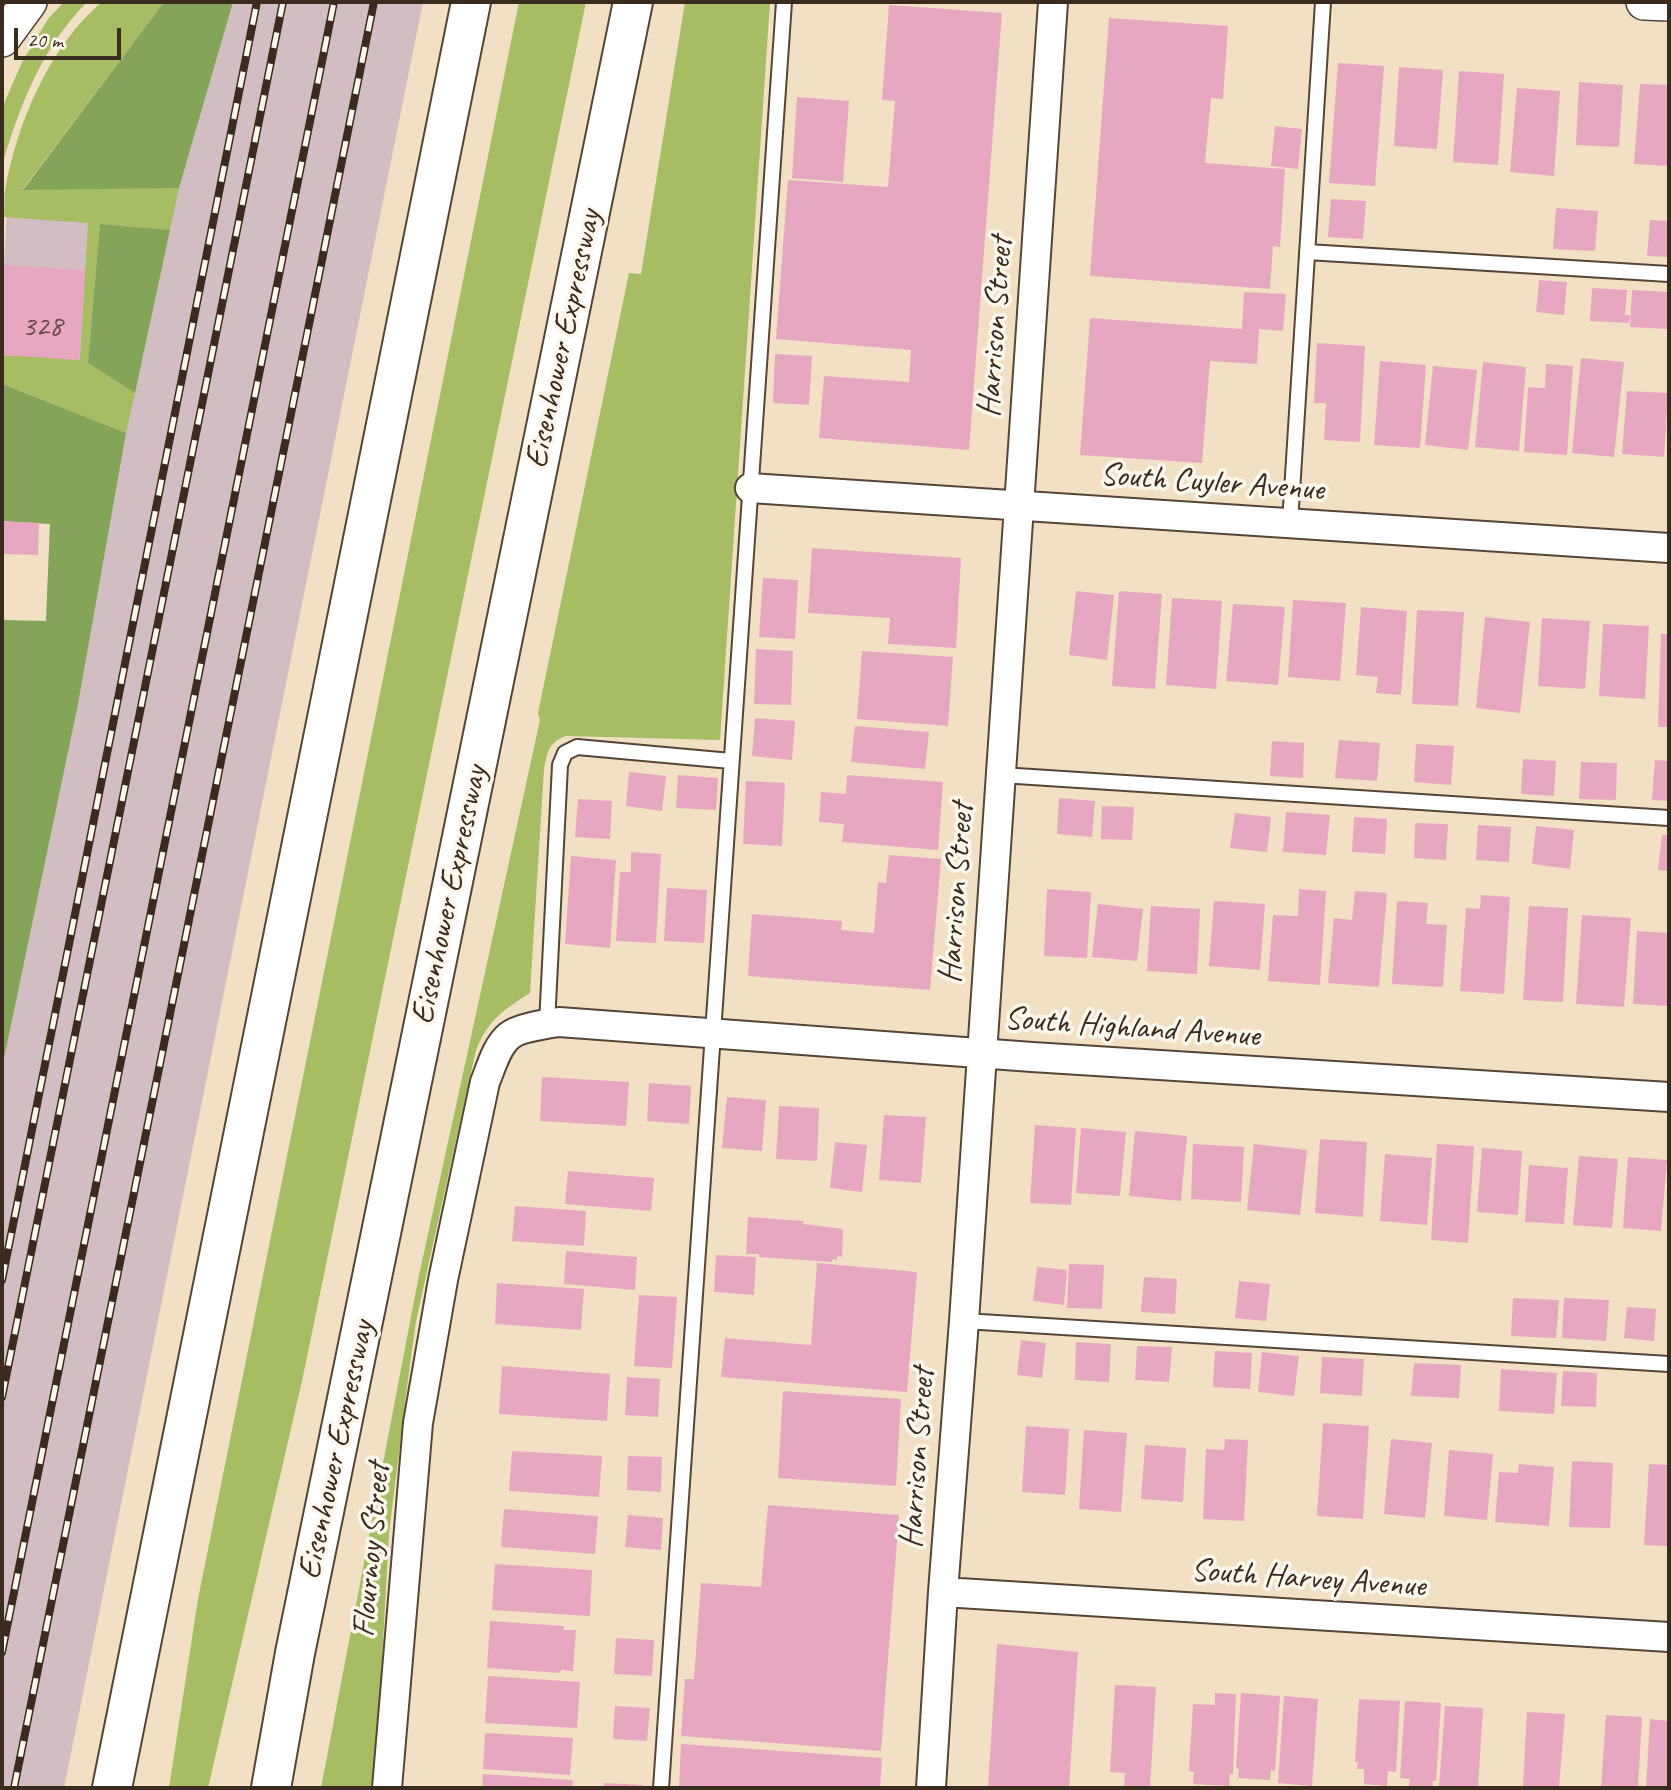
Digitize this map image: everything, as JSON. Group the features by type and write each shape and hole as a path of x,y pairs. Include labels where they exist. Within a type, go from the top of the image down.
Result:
{"highway":[{"path":"112,1788 471,2"},
{"name":"Eisenhower Expressway","path":"271,1788 295,1653 633,2"}],"street":[{"path":"2,39 29,2"},
{"name":"Harrison Street","path":"931,1788 1052,2"},
{"path":"1644,2 1669,3"},
{"name":"South Cuyler Avenue","path":"750,488 1669,548"},
{"name":"South Highland Avenue","path":"509,1035 559,1023 1669,1097"},
{"name":"Flournoy Street","path":"387,1788 418,1423 443,1280 485,1082 494,1059 509,1035"},
{"name":"South Harvey Avenue","path":"943,1592 1669,1637"}],"lane":[{"path":"661,1788 783,2"},
{"path":"1290,523 1323,2"},
{"path":"1307,252 1669,274"},
{"path":"547,1024 560,765 565,753 577,747 731,761"},
{"path":"1001,775 1669,818"},
{"path":"964,1321 1669,1364"}],"shaded area":[{"path":"164,2 423,2 64,1788 2,1788 2,621 46,621 50,524 2,521 2,299 7,211"}],"green space":[{"path":"64,2 87,2 57,39 34,78 2,165 2,108 22,62 48,19"},
{"path":"102,2 164,2 23,189 179,188 170,230 100,224 88,363 135,393 126,433 2,384 2,355 80,359 88,223 4,217 5,194 17,140 38,88 66,40"},
{"path":"164,2 233,2 179,188 23,190"},
{"path":"519,2 586,2 302,1381 208,1788 169,1788 198,1599"},
{"path":"685,2 770,2 720,740 566,736 552,745 548,752 544,769 530,993 497,1017 476,1050 416,1321 389,1533 375,1788 321,1788 418,1280 540,720 538,713 629,273 641,274"},
{"path":"100,224 170,230 135,393 88,363"},
{"path":"2,384 126,433 78,704 2,1068 2,620 46,621 50,524 2,521"}],"building":[{"path":"889,5 1002,13 969,450 819,438 824,376 909,382 911,350 776,339 788,180 888,187 895,101 882,100"},
{"path":"1109,18 1228,26 1223,99 1211,98 1205,163 1285,169 1280,247 1273,246 1270,289 1090,276"},
{"path":"1338,63 1384,66 1375,186 1329,183"},
{"path":"1399,67 1443,70 1437,149 1394,146"},
{"path":"1459,71 1504,74 1498,165 1453,162"},
{"path":"1579,82 1623,85 1619,147 1576,145"},
{"path":"1640,84 1669,85 1669,166 1634,164"},
{"path":"1517,88 1560,91 1554,176 1510,172"},
{"path":"797,97 849,101 843,182 792,178"},
{"path":"1275,126 1302,129 1298,169 1271,166"},
{"path":"1331,199 1366,201 1363,239 1328,237"},
{"path":"1556,208 1598,211 1595,251 1553,249"},
{"path":"1650,220 1669,221 1669,257 1647,256"},
{"path":"4,265 85,270 79,360 2,355"},
{"path":"1539,280 1567,282 1564,315 1536,312"},
{"path":"1592,288 1627,290 1625,315 1630,315 1629,323 1590,321"},
{"path":"1632,290 1669,292 1667,329 1630,327"},
{"path":"1244,292 1286,294 1283,331 1259,329 1257,364 1210,361 1202,463 1080,455 1090,318 1242,329"},
{"path":"1317,343 1365,346 1360,442 1324,440 1326,403 1314,403"},
{"path":"775,354 812,356 809,405 773,403"},
{"path":"1581,358 1624,362 1614,457 1572,453"},
{"path":"1380,361 1426,365 1420,448 1374,445"},
{"path":"1483,362 1526,367 1519,451 1475,447"},
{"path":"1546,364 1573,366 1567,455 1524,452 1528,387 1545,388"},
{"path":"1433,366 1477,370 1468,450 1425,445"},
{"path":"1627,391 1668,393 1664,457 1622,454"},
{"path":"2,521 39,523 38,555 2,554"},
{"path":"812,548 961,558 956,648 888,644 890,618 808,613"},
{"path":"763,578 798,580 795,639 759,637"},
{"path":"1076,591 1114,595 1107,660 1069,655"},
{"path":"1119,591 1162,594 1155,689 1112,686"},
{"path":"1172,598 1222,601 1216,689 1166,685"},
{"path":"1293,600 1346,603 1340,681 1288,677"},
{"path":"1233,604 1285,607 1278,685 1226,681"},
{"path":"1361,607 1407,611 1401,695 1376,693 1378,677 1356,675"},
{"path":"1417,610 1464,612 1458,706 1412,704"},
{"path":"1485,617 1530,622 1520,713 1476,708"},
{"path":"1542,618 1590,621 1585,689 1538,686"},
{"path":"1603,624 1649,626 1645,699 1599,696"},
{"path":"1661,634 1669,634 1669,727 1658,727"},
{"path":"756,649 793,651 791,705 754,704"},
{"path":"862,651 953,657 948,726 857,719"},
{"path":"755,718 795,721 792,760 752,756"},
{"path":"855,726 929,732 925,769 851,762"},
{"path":"1339,740 1380,743 1377,781 1335,778"},
{"path":"1272,741 1304,743 1303,778 1270,776"},
{"path":"1416,744 1454,746 1451,785 1414,782"},
{"path":"1523,759 1556,761 1554,796 1521,794"},
{"path":"1655,760 1669,761 1669,801 1652,800"},
{"path":"1581,762 1617,763 1616,800 1579,799"},
{"path":"629,772 666,776 662,811 626,806"},
{"path":"678,775 718,778 716,810 676,808"},
{"path":"847,775 943,782 938,850 842,842 844,824 819,822 821,792 846,794"},
{"path":"746,781 785,783 782,846 743,844"},
{"path":"1059,798 1095,801 1092,837 1057,834"},
{"path":"578,799 612,801 610,839 575,837"},
{"path":"1102,806 1134,807 1132,840 1101,839"},
{"path":"1286,812 1330,815 1326,855 1283,852"},
{"path":"1235,813 1271,817 1267,852 1230,848"},
{"path":"1354,817 1387,819 1385,854 1352,852"},
{"path":"1415,823 1448,824 1446,860 1414,858"},
{"path":"1478,825 1511,827 1509,862 1476,860"},
{"path":"1536,826 1574,830 1570,869 1532,864"},
{"path":"1662,835 1669,835 1669,871 1658,870"},
{"path":"631,852 661,854 656,943 616,941 620,872 631,872"},
{"path":"889,855 941,859 930,990 748,976 752,914 842,921 841,930 874,933 878,882 886,883"},
{"path":"571,856 616,860 610,948 565,944"},
{"path":"667,888 707,890 704,943 664,941"},
{"path":"1047,889 1091,892 1087,958 1044,956"},
{"path":"1299,889 1326,891 1320,985 1268,981 1273,915 1298,916"},
{"path":"1355,891 1387,893 1379,987 1328,983 1334,918 1352,920"},
{"path":"1481,895 1510,897 1504,994 1460,991 1466,908 1480,909"},
{"path":"1214,901 1265,904 1260,970 1209,966"},
{"path":"1397,901 1428,903 1426,924 1447,925 1443,987 1392,984"},
{"path":"1098,904 1143,909 1137,961 1092,957"},
{"path":"1151,906 1200,909 1197,974 1147,971"},
{"path":"1529,906 1568,908 1563,1002 1523,1000"},
{"path":"1582,915 1631,918 1624,1007 1576,1004"},
{"path":"1637,931 1669,933 1669,1006 1633,1004"},
{"path":"542,1077 629,1082 626,1126 540,1121"},
{"path":"649,1083 691,1086 689,1124 647,1121"},
{"path":"727,1097 766,1100 762,1151 722,1148"},
{"path":"779,1106 819,1108 817,1161 776,1159"},
{"path":"884,1115 926,1117 921,1183 879,1180"},
{"path":"1035,1125 1076,1128 1071,1205 1030,1203"},
{"path":"1081,1128 1126,1132 1120,1196 1076,1193"},
{"path":"1135,1131 1187,1136 1181,1201 1129,1196"},
{"path":"1320,1139 1367,1142 1363,1217 1315,1213"},
{"path":"835,1142 867,1145 862,1192 830,1188"},
{"path":"1193,1144 1244,1147 1241,1202 1191,1199"},
{"path":"1254,1144 1307,1150 1300,1215 1247,1210"},
{"path":"1437,1144 1474,1146 1468,1243 1431,1240"},
{"path":"1482,1148 1522,1151 1518,1215 1477,1212"},
{"path":"1385,1154 1432,1158 1427,1225 1380,1221"},
{"path":"1579,1156 1618,1159 1612,1228 1573,1225"},
{"path":"1628,1157 1667,1160 1661,1231 1623,1228"},
{"path":"1529,1165 1568,1168 1564,1224 1525,1222"},
{"path":"568,1171 654,1178 651,1211 565,1204"},
{"path":"515,1206 586,1211 584,1246 512,1241"},
{"path":"748,1217 804,1221 803,1224 843,1229 842,1257 837,1256 837,1260 832,1259 832,1262 746,1254"},
{"path":"566,1251 637,1257 635,1290 564,1284"},
{"path":"716,1255 756,1257 754,1295 714,1292"},
{"path":"817,1263 917,1272 907,1392 721,1377 725,1338 811,1345"},
{"path":"1069,1264 1104,1265 1102,1309 1067,1308"},
{"path":"1037,1267 1067,1270 1064,1305 1033,1301"},
{"path":"1144,1277 1177,1279 1175,1314 1141,1312"},
{"path":"1239,1281 1270,1284 1266,1321 1235,1318"},
{"path":"497,1283 584,1289 581,1330 495,1324"},
{"path":"639,1295 677,1297 672,1368 634,1366"},
{"path":"1513,1298 1559,1300 1556,1338 1511,1336"},
{"path":"1564,1298 1609,1300 1606,1341 1562,1338"},
{"path":"1627,1307 1656,1309 1654,1341 1624,1338"},
{"path":"1021,1340 1046,1343 1042,1378 1017,1375"},
{"path":"1076,1342 1111,1344 1109,1382 1075,1380"},
{"path":"1137,1346 1172,1347 1169,1382 1135,1380"},
{"path":"1215,1351 1252,1353 1250,1389 1213,1387"},
{"path":"1262,1352 1299,1356 1294,1396 1258,1392"},
{"path":"1322,1357 1364,1359 1362,1396 1320,1393"},
{"path":"1414,1363 1461,1365 1459,1398 1411,1396"},
{"path":"502,1366 610,1374 607,1421 499,1414"},
{"path":"1501,1369 1557,1373 1554,1414 1499,1411"},
{"path":"1563,1371 1597,1373 1596,1407 1561,1406"},
{"path":"627,1377 660,1379 658,1417 625,1415"},
{"path":"783,1391 901,1399 896,1486 778,1478"},
{"path":"1323,1423 1369,1426 1363,1519 1317,1516"},
{"path":"1026,1426 1069,1429 1065,1495 1022,1492"},
{"path":"1084,1430 1127,1433 1121,1512 1079,1509"},
{"path":"1225,1439 1248,1440 1244,1521 1203,1519 1206,1449 1224,1450"},
{"path":"1391,1439 1432,1443 1425,1518 1384,1514"},
{"path":"1145,1445 1186,1448 1183,1502 1141,1499"},
{"path":"1449,1450 1493,1454 1487,1520 1444,1516"},
{"path":"512,1451 602,1456 599,1497 509,1491"},
{"path":"628,1456 662,1457 661,1492 627,1490"},
{"path":"1572,1461 1613,1463 1610,1528 1569,1527"},
{"path":"1519,1464 1554,1467 1549,1526 1495,1522 1499,1472 1518,1473"},
{"path":"1649,1464 1669,1465 1669,1546 1644,1545"},
{"path":"768,1505 899,1515 881,1751 681,1736 685,1679 694,1679 701,1583 761,1587"},
{"path":"504,1509 598,1516 595,1554 501,1547"},
{"path":"628,1515 663,1518 661,1550 625,1547"},
{"path":"495,1564 592,1570 590,1616 492,1610"},
{"path":"490,1621 564,1626 563,1630 576,1630 573,1671 561,1670 561,1673 487,1668"},
{"path":"616,1638 654,1640 652,1676 614,1674"},
{"path":"997,1644 1078,1652 1069,1788 988,1788"},
{"path":"488,1676 580,1682 577,1728 485,1723"},
{"path":"1115,1685 1156,1687 1150,1788 1124,1788 1125,1773 1110,1772"},
{"path":"1215,1693 1236,1694 1233,1774 1230,1774 1229,1786 1193,1784 1194,1772 1189,1771 1193,1704 1215,1705"},
{"path":"1241,1693 1280,1696 1275,1771 1271,1770 1270,1780 1238,1778 1239,1769 1236,1768"},
{"path":"1284,1696 1318,1699 1312,1786 1278,1783"},
{"path":"1359,1699 1400,1701 1396,1772 1388,1771 1387,1786 1364,1784 1364,1769 1357,1769 1358,1762 1355,1762"},
{"path":"1405,1701 1441,1703 1436,1781 1433,1781 1432,1788 1409,1786 1410,1779 1400,1778"},
{"path":"615,1706 650,1708 647,1741 613,1739"},
{"path":"1445,1706 1483,1708 1478,1788 1439,1788"},
{"path":"1527,1712 1565,1714 1559,1788 1523,1786"},
{"path":"1606,1715 1642,1717 1638,1788 1601,1788"},
{"path":"1650,1719 1669,1721 1669,1788 1646,1788"},
{"path":"485,1733 573,1738 570,1775 483,1769"},
{"path":"681,1744 882,1758 880,1788 679,1788"},
{"path":"483,1774 573,1780 572,1788 482,1788"},
{"path":"604,1783 643,1785 643,1788 604,1788"}],"railway":[{"path":"2,1280 257,2"},
{"path":"2,1397 283,2"},
{"path":"2,1652 334,2"},
{"path":"14,1788 374,2"}]}
